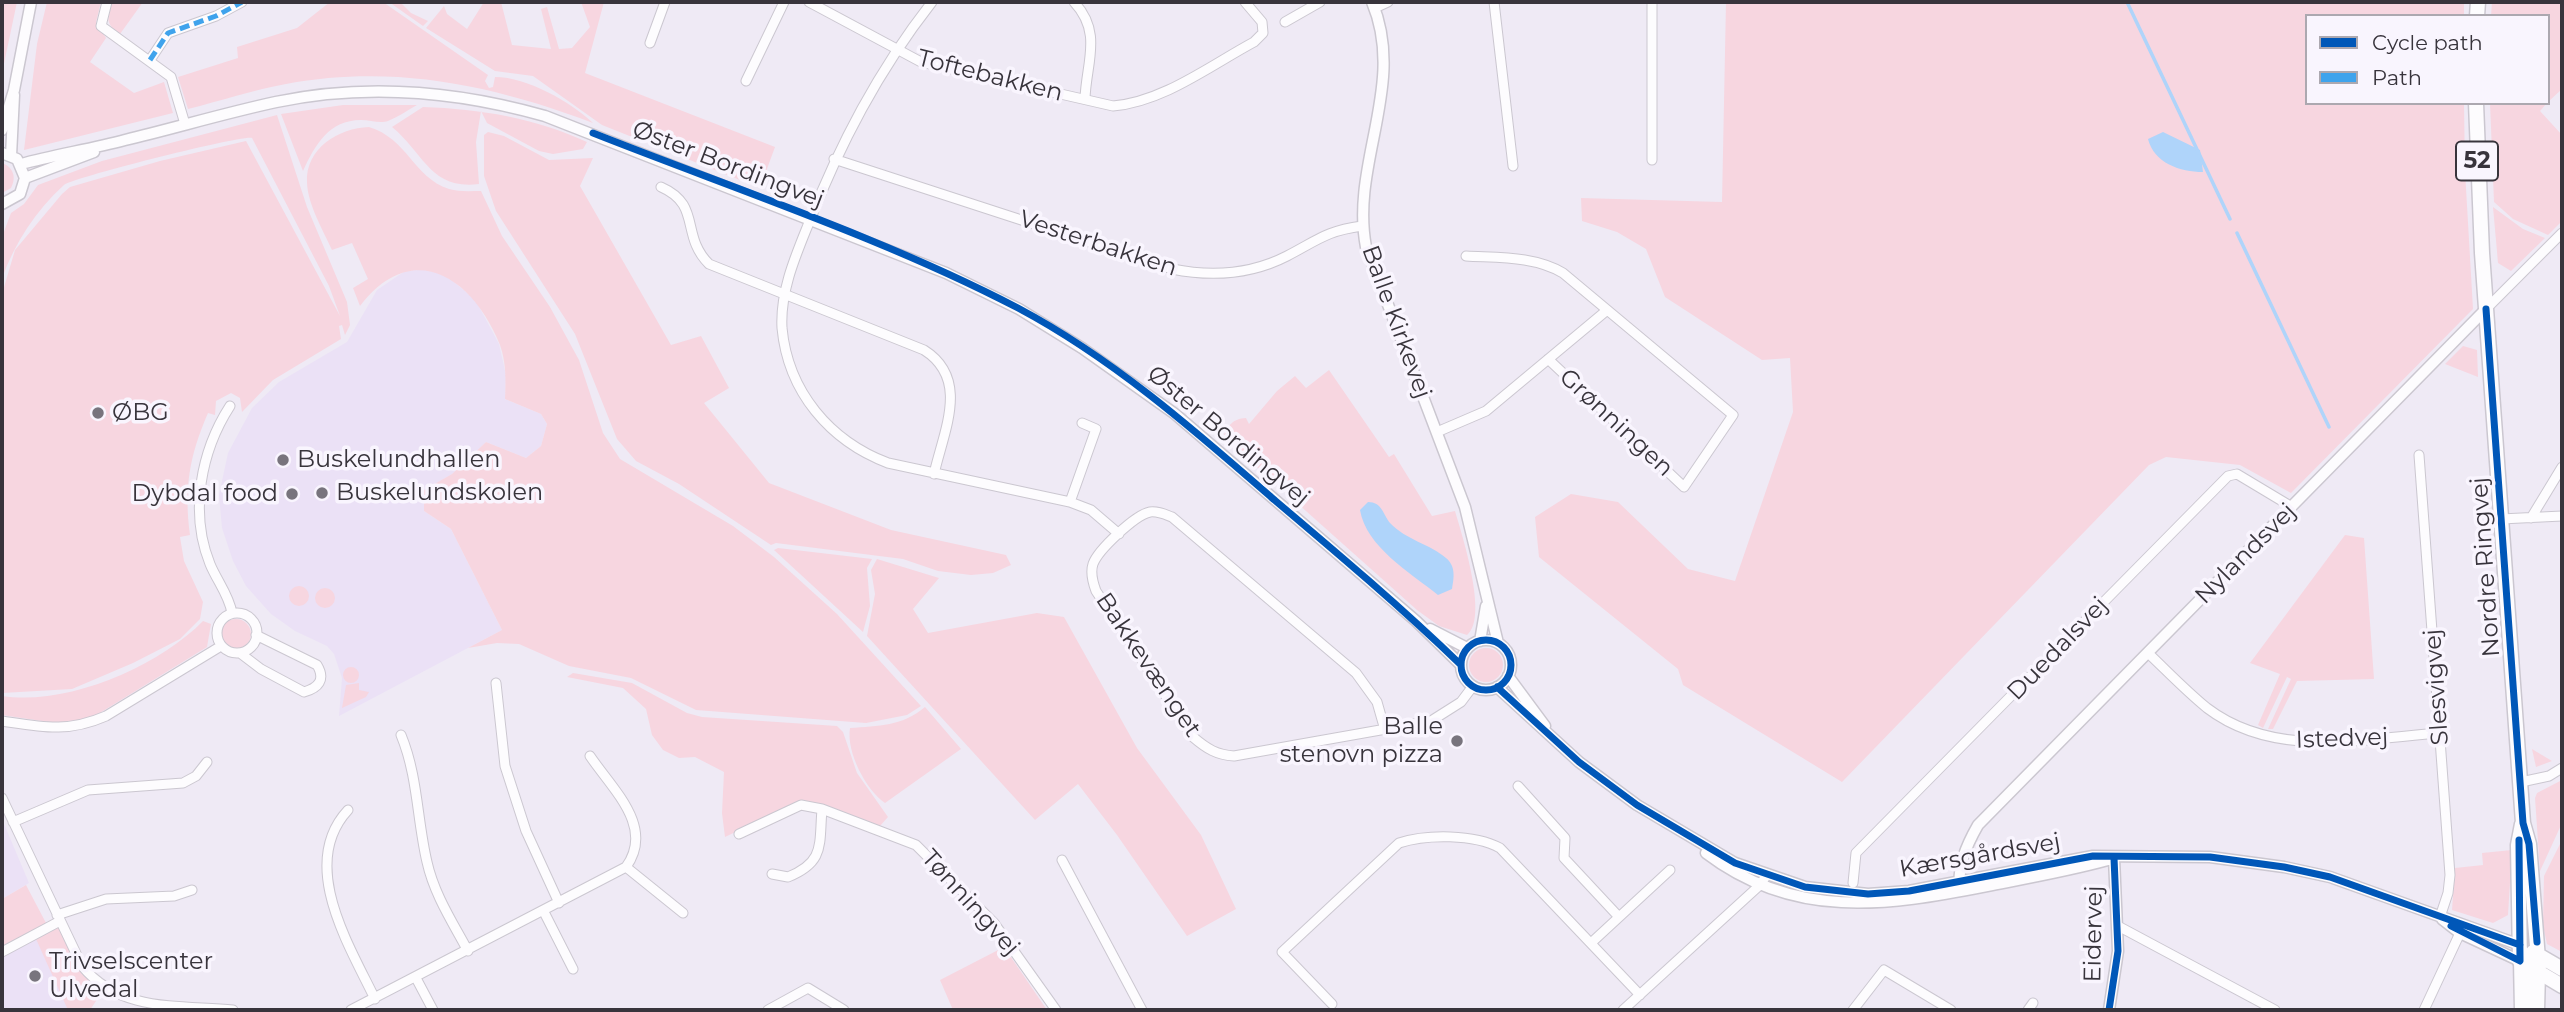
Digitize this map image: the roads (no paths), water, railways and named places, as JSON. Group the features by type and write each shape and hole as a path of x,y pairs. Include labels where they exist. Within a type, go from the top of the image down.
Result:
{"main road":[{"name":"Nordre Ringvej","path":"2476,105 2486,309 2501,519 2523,823 2529,844 2529,958"},
{"name":"Nordre Ringvej","path":"2523,823 2518,845 2529,958"},
{"path":"2529,958 2562,969"},
{"path":"2529,958 2562,986"},
{"path":"2521,1010 2529,958"},
{"path":"2529,958 2538,1010"}],"street":[{"path":"2,204 20,194 25,178 21,164 7,154 14,90 31,2"},
{"path":"107,2 101,26 171,77 185,124"},
{"path":"150,60 168,33 216,16 242,2"},
{"path":"650,43 665,2"},
{"path":"746,81 784,2"},
{"name":"Toftebakken","path":"809,2 895,51 921,62 1114,106 1133,104 1254,42 1262,33 1262,22 1245,2"},
{"path":"932,2 873,84 834,159 810,218 784,293 782,327 794,377 822,421 866,455 934,474 1070,502 1091,510 1119,534"},
{"name":"Toftebakken","path":"1074,2 1087,20 1093,42 1084,99"},
{"path":"1285,22 1320,2"},
{"path":"1373,5 1388,2"},
{"path":"1494,2 1513,166"},
{"path":"1652,2 1652,160"},
{"name":"Balle Kirkevej","path":"1373,5 1385,76 1381,109 1365,176 1362,226 1371,265 1465,507 1498,643"},
{"path":"2,130 14,90"},
{"name":"Øster Bordingvej","path":"21,164 277,102 332,93 390,90 447,94 501,103 545,116 946,273 1019,309 1082,348 1175,414 1416,621 1461,665"},
{"name":"Øster Bordingvej","path":"25,178 123,141"},
{"name":"Vesterbakken","path":"834,159 1172,270 1201,275 1231,274 1261,267 1287,256 1321,235 1362,226"},
{"path":"661,187 677,194 685,204 695,246 709,264 924,350 944,367 951,396 934,474"},
{"name":"Nylandsvej","path":"1959,887 1967,845 1978,825 2562,233"},
{"name":"Grønningen","path":"1466,256 1548,264 1563,272 1733,415 1684,487 1548,359"},
{"name":"Grønningen","path":"1437,432 1486,411 1606,310"},
{"path":"230,406 212,439 202,469 200,497 208,561 230,601 232,613"},
{"path":"1070,502 1096,429 1082,423"},
{"name":"Slesvigvej","path":"2419,455 2450,875 2448,893 2440,917"},
{"path":"2531,518 2562,467"},
{"name":"Duedalsvej","path":"1853,883 1856,853 2228,476 2237,474 2291,507"},
{"name":"Bakkevænget","path":"1385,730 1377,702 1356,673 1172,517 1150,512 1138,516 1093,563 1091,579 1096,591 1193,737 1207,749 1222,755 1234,756 1385,730 1431,721 1461,702 1473,686"},
{"path":"2501,519 2562,516"},
{"name":"Balle Kirkevej","path":"1480,641 1487,596"},
{"path":"232,613 247,616 253,621 256,635 251,647 240,653"},
{"path":"221,646 218,627 232,613"},
{"name":"Øster Bordingvej","path":"1416,621 1467,649"},
{"path":"221,646 240,653 261,669 303,692 315,689 321,681 322,673 317,665 256,635"},
{"path":"1480,641 1498,643 1510,657 1508,676 1497,687 1481,689 1473,686 1467,680 1461,665 1467,649 1480,641"},
{"path":"2,722 67,729 85,725 106,716 221,646"},
{"name":"Istedvej","path":"2148,653 2208,709 2236,726 2264,736 2312,743 2440,733"},
{"name":"Kærsgårdsvej","path":"1508,676 1560,745"},
{"path":"496,683 505,765 526,831 559,904"},
{"name":"Kærsgårdsvej","path":"1497,687 1604,782 1673,828 1763,880 1868,894 1959,887 2057,861 2093,856 2210,857 2284,866 2356,885 2440,917 2465,923 2529,958"},
{"path":"401,735 414,781 427,863 436,888 468,951"},
{"path":"351,1010 626,867 635,854 639,841 636,824 590,756"},
{"path":"13,822 88,790 183,783 196,776 207,762"},
{"path":"2521,782 2549,776 2562,768"},
{"path":"1518,786 1564,838 1564,858 1619,917"},
{"path":"2,798 82,966 96,983 113,994 133,1000 233,1010"},
{"name":"Tønningvej","path":"740,834 801,805 822,809 916,845 994,923 1056,1010"},
{"path":"772,874 788,877 813,864 818,855 822,809"},
{"path":"348,810 334,825 327,873 338,922 375,999"},
{"path":"1332,1004 1282,952 1399,843 1415,838 1486,841 1500,848 1640,995"},
{"name":"Eidervej","path":"2109,1010 2116,976 2118,926 2114,858"},
{"path":"1062,860 1142,1010"},
{"path":"626,867 683,913"},
{"path":"1591,943 1670,870"},
{"path":"1623,1010 1763,880"},
{"path":"2,952 58,918 106,899 174,896 192,890"},
{"path":"544,912 573,969"},
{"name":"Kærsgårdsvej","path":"2440,917 2460,933 2529,958"},
{"path":"2118,926 2275,1010"},
{"path":"2424,1010 2460,933"},
{"path":"2529,958 2530,1010"},
{"path":"1853,1010 1884,970 1951,1010"},
{"path":"416,978 432,1010"},
{"path":"768,1010 808,989 844,1010"}],"water":[{"path":"2163,132 2200,150 2203,172 2169,165 2156,154 2148,139"},
{"path":"1368,502 1379,506 1396,529 1440,553 1449,561 1454,572 1452,589 1438,595 1380,547 1371,536 1360,510"}],"waterway":[{"path":"2127,2 2230,219"},
{"path":"2237,233 2329,427"}],"place":[{"name":"ØBG","path":"98,413"},
{"name":"Buskelundhallen","path":"283,460"},
{"name":"Buskelundskolen","path":"322,493"},
{"name":"Dybdal food","path":"292,494"},
{"name":"Balle stenovn pizza","path":"1457,741"},
{"name":"Trivselscenter Ulvedal","path":"35,976"}]}
